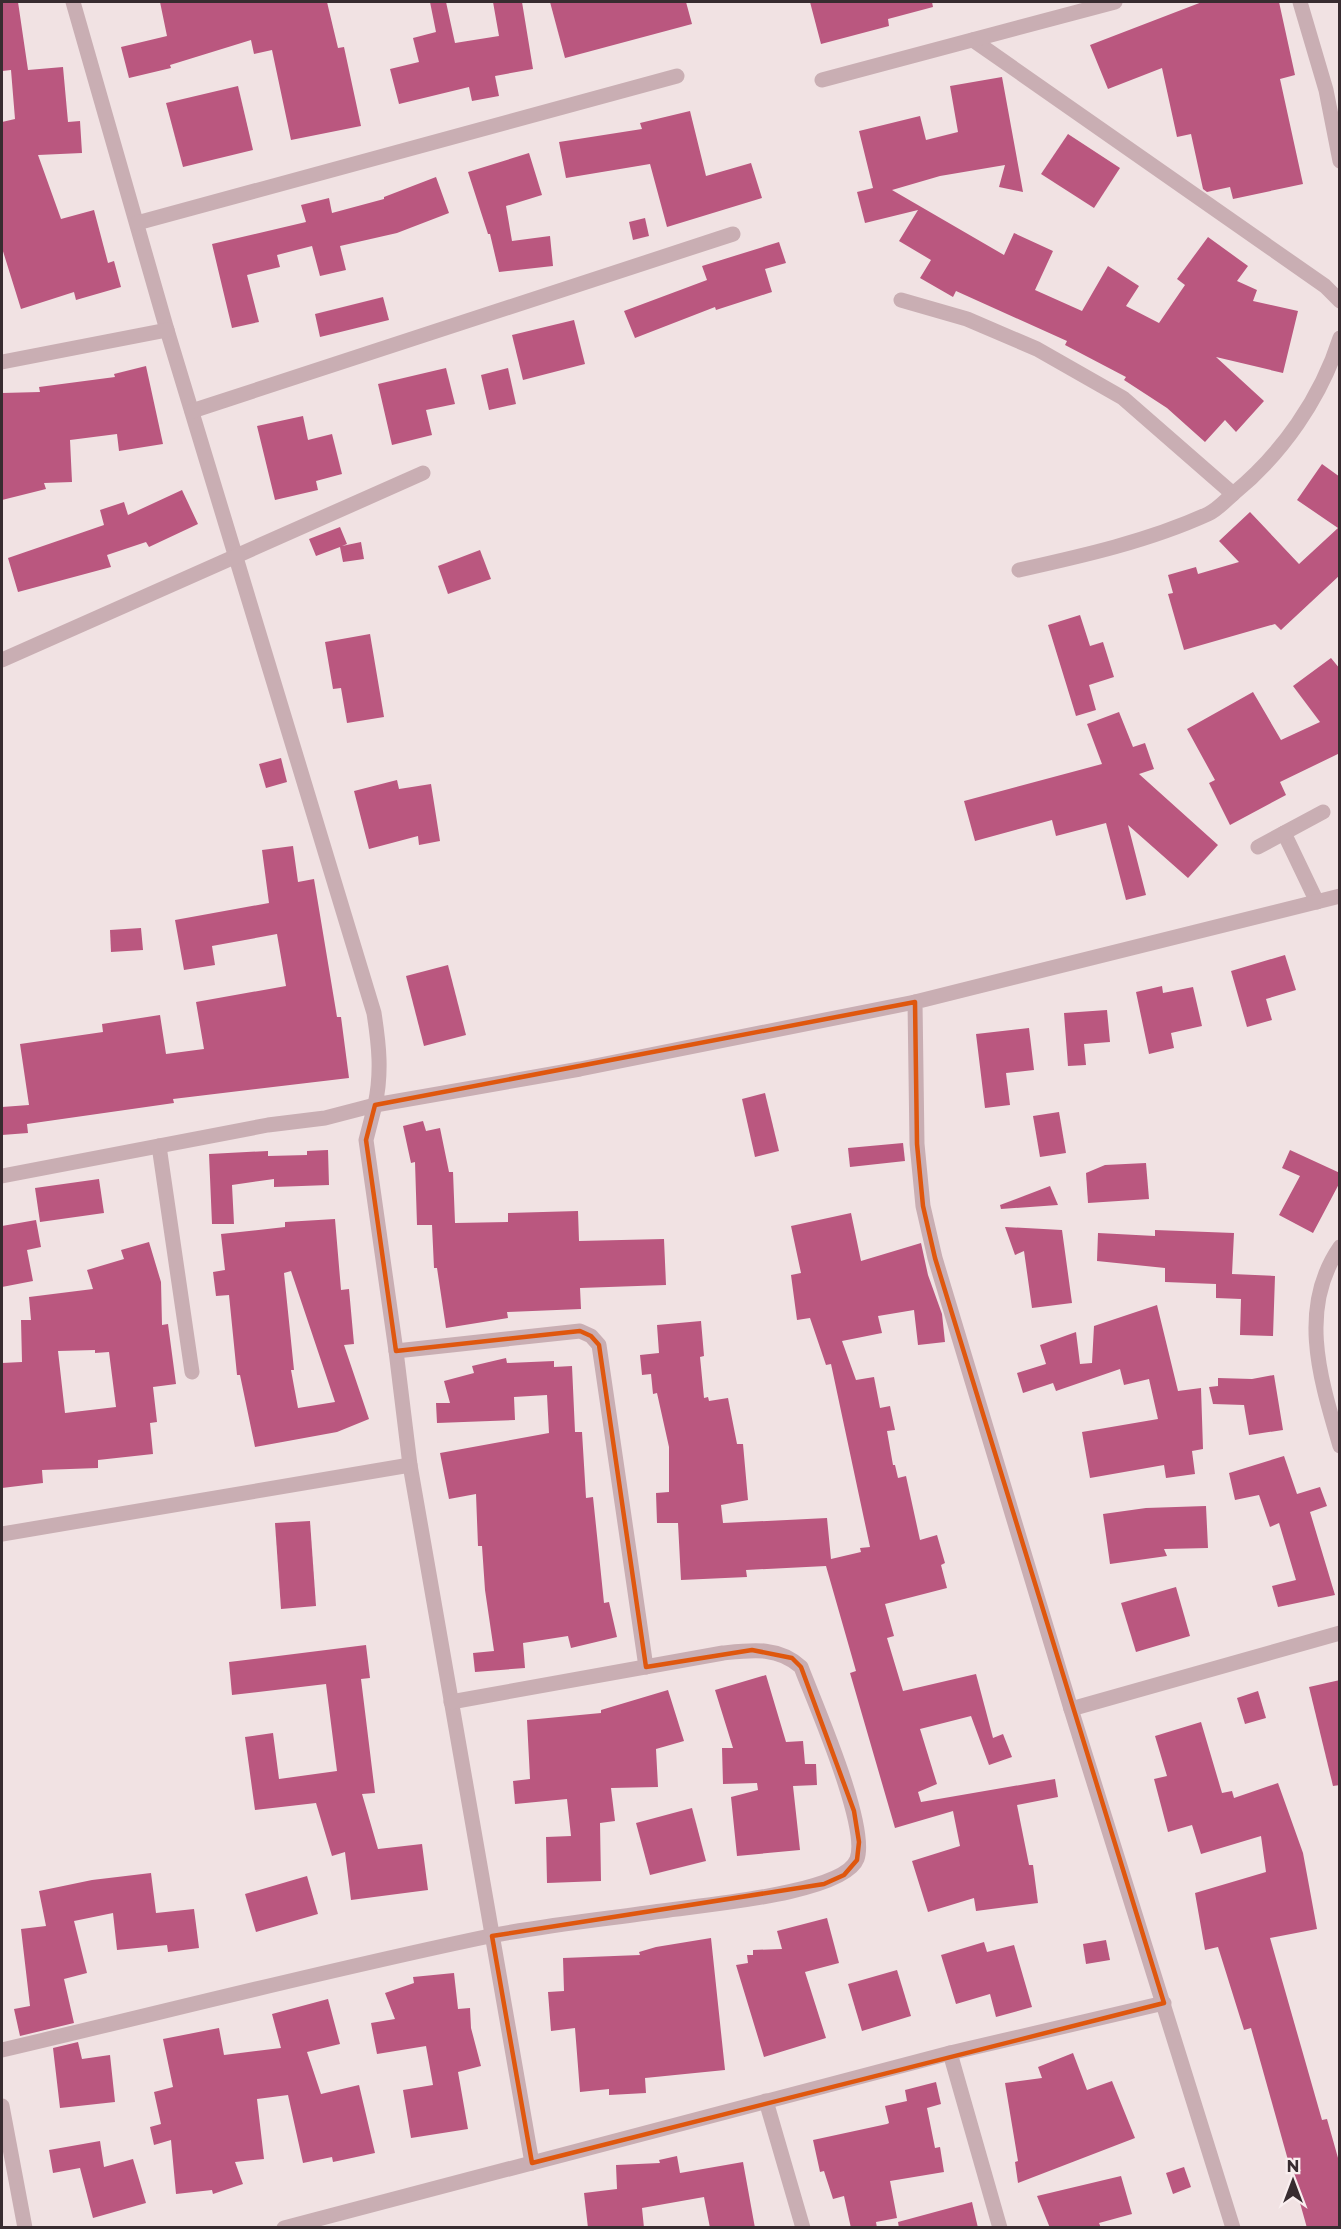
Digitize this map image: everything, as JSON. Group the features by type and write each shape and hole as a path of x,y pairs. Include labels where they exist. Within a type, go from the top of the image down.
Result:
{"street":[{"path":"73,2 167,330 374,1013 380,1052 380,1081 366,1140 410,1465 532,2163"},
{"path":"822,80 1115,2"},
{"path":"1300,2 1326,90 1340,161"},
{"path":"973,40 1325,286 1340,301"},
{"path":"137,223 677,76"},
{"path":"192,411 733,234"},
{"path":"901,300 967,319 1037,349 1123,398 1233,494"},
{"path":"2,362 167,330"},
{"path":"1019,570 1078,557 1210,513 1252,478 1290,434 1329,371 1340,338"},
{"path":"2,660 423,473"},
{"path":"1258,847 1323,812"},
{"path":"1284,833 1317,902"},
{"path":"2,1176 268,1125 326,1118 375,1105 580,1069 915,1002 1340,896"},
{"path":"915,1002 917,1132 922,1206 935,1258 1071,1709 1233,2228"},
{"path":"159,1146 192,1372"},
{"path":"1340,1248 1320,1286 1315,1333 1319,1376 1340,1446"},
{"path":"396,1351 580,1331 595,1340 601,1357 646,1667"},
{"path":"2,1534 410,1465"},
{"path":"1071,1709 1340,1633"},
{"path":"2,2050 492,1936 775,1894 824,1884 844,1875 857,1860 859,1842 854,1811 801,1667 792,1658 776,1652 752,1650 451,1702"},
{"path":"284,2228 329,2222 532,2163 766,2101 950,2053 1164,2003"},
{"path":"950,2053 1000,2228"},
{"path":"766,2101 803,2228"},
{"path":"2,2106 26,2228"}],"highlighted area":[{"path":"915,1002 917,1144 923,1206 935,1258 1164,2003 532,2163 492,1936 824,1884 844,1875 857,1860 859,1842 854,1811 801,1667 792,1658 752,1650 646,1667 599,1345 591,1336 580,1331 396,1351 366,1140 375,1105"}],"building":[{"path":"2,2 18,2 28,70 63,67 68,122 80,121 82,153 38,155 61,219 94,210 108,263 114,261 121,287 76,300 74,292 21,309 2,248 2,122 15,119 11,70 2,71"},
{"path":"160,2 327,2 338,48 344,47 361,126 291,140 272,50 254,54 251,40 170,65 171,68 129,78 121,47 167,36"},
{"path":"430,2 446,2 455,43 499,36 493,2 522,2 533,69 495,76 499,96 472,101 469,87 399,104 390,69 419,62 413,38 436,32"},
{"path":"550,2 686,2 692,24 565,58"},
{"path":"810,2 932,2 933,7 888,19 889,26 821,44"},
{"path":"1202,2 1279,2 1295,75 1280,79 1303,184 1233,199 1230,187 1207,192 1203,189 1191,134 1177,137 1162,68 1108,89 1090,45"},
{"path":"1002,77 1023,192 999,187 1005,165 940,176 892,190 1004,255 1014,233 1053,251 1035,290 1082,311 1108,266 1139,286 1126,306 1159,323 1185,285 1177,279 1208,237 1248,266 1237,281 1257,290 1253,301 1298,311 1283,373 1216,357 1264,401 1236,432 1225,420 1205,442 1167,408 1124,380 1126,377 1065,345 1067,341 956,291 953,297 920,278 931,260 899,241 918,210 865,223 857,192 873,188 859,131 920,116 926,140 958,132 950,86"},
{"path":"238,86 253,150 183,167 166,103"},
{"path":"690,111 706,176 751,163 762,198 667,227 650,164 566,178 559,142 642,129 640,123"},
{"path":"1068,134 1120,168 1094,208 1041,174"},
{"path":"529,153 542,195 506,206 512,241 550,236 553,266 499,272 490,234 488,234 468,172"},
{"path":"436,177 449,213 397,233 340,246 346,270 320,276 312,246 277,255 280,267 247,275 259,322 232,328 212,244 306,222 301,205 329,198 332,213 384,199 384,197"},
{"path":"645,218 649,236 633,240 629,222"},
{"path":"779,242 786,263 765,269 772,292 716,310 715,307 635,338 624,311 707,280 702,266"},
{"path":"383,297 389,320 320,337 315,314"},
{"path":"574,320 585,364 523,380 512,335"},
{"path":"146,366 163,444 119,451 117,434 70,440 72,482 44,483 46,489 2,500 2,393 40,392 39,387 115,377 114,374"},
{"path":"446,368 455,404 426,410 432,435 392,445 378,384"},
{"path":"508,368 516,404 489,410 481,375"},
{"path":"303,416 308,440 332,434 342,474 316,481 318,490 275,500 257,426"},
{"path":"1322,464 1340,477 1340,575 1281,630 1275,624 1184,650 1168,594 1173,593 1168,575 1196,567 1198,574 1239,562 1219,541 1250,512 1299,564 1338,528 1297,500"},
{"path":"182,490 198,524 149,547 146,542 107,555 111,567 18,592 8,558 104,525 100,510 124,502 128,515"},
{"path":"340,527 347,544 342,546 361,542 364,559 343,562 340,547 316,556 309,539"},
{"path":"480,550 491,579 448,594 438,566"},
{"path":"1080,615 1090,646 1103,642 1114,677 1089,685 1096,710 1076,716 1048,625"},
{"path":"370,634 384,717 347,723 341,688 333,689 325,642"},
{"path":"1331,658 1340,669 1340,753 1280,782 1286,795 1230,825 1209,783 1215,780 1187,729 1253,692 1281,740 1320,722 1293,686"},
{"path":"1119,712 1133,747 1145,743 1154,769 1139,774 1218,845 1188,878 1128,825 1146,895 1126,900 1106,823 1056,836 1052,820 975,841 964,801 1102,764 1087,724"},
{"path":"281,758 287,782 266,788 259,764"},
{"path":"397,780 399,789 431,784 440,841 419,845 418,836 369,849 354,791"},
{"path":"293,846 298,882 314,879 337,1017 341,1017 349,1078 173,1099 174,1103 27,1124 28,1133 2,1135 2,1107 29,1105 20,1044 103,1032 102,1024 160,1015 166,1054 204,1049 196,1002 286,986 277,934 212,946 215,965 184,970 175,920 269,903 262,850"},
{"path":"141,928 143,950 111,952 110,930"},
{"path":"1285,955 1296,990 1266,999 1272,1020 1247,1027 1231,971"},
{"path":"448,965 466,1035 424,1046 406,976"},
{"path":"1162,986 1163,993 1193,987 1202,1026 1171,1033 1174,1048 1149,1054 1136,992"},
{"path":"1107,1010 1110,1042 1084,1044 1086,1065 1068,1066 1064,1013"},
{"path":"1029,1028 1034,1070 1006,1073 1010,1105 985,1108 976,1034"},
{"path":"765,1093 779,1151 755,1157 742,1099"},
{"path":"1059,1112 1066,1153 1040,1157 1033,1116"},
{"path":"423,1121 426,1131 440,1128 449,1172 453,1172 455,1223 508,1222 508,1213 578,1211 579,1241 664,1239 666,1285 580,1288 581,1309 507,1312 508,1318 446,1328 437,1268 434,1268 432,1225 417,1225 415,1162 411,1163 403,1126"},
{"path":"903,1143 905,1161 850,1167 848,1148"},
{"path":"328,1150 329,1185 274,1187 274,1179 232,1185 234,1224 212,1224 209,1154 268,1151 268,1156 307,1155 307,1151"},
{"path":"1290,1150 1340,1173 1340,1182 1313,1233 1279,1215 1300,1176 1282,1168"},
{"path":"1146,1163 1149,1199 1088,1203 1086,1173 1105,1165"},
{"path":"99,1179 104,1213 40,1222 35,1188"},
{"path":"1050,1186 1058,1205 1001,1209 1000,1205"},
{"path":"851,1213 861,1261 921,1243 928,1275 942,1314 945,1342 918,1345 914,1310 878,1316 882,1333 842,1341 856,1380 874,1377 880,1408 890,1406 895,1430 887,1431 893,1465 895,1465 898,1478 906,1476 920,1540 937,1535 945,1563 941,1565 947,1588 885,1604 894,1636 887,1638 903,1691 976,1674 993,1738 1003,1734 1012,1757 989,1765 971,1716 920,1729 937,1784 918,1792 921,1802 1055,1779 1058,1797 1017,1805 1029,1865 1033,1865 1038,1903 976,1911 974,1898 928,1912 912,1861 960,1846 953,1811 895,1828 850,1673 856,1671 826,1566 746,1570 747,1577 681,1580 678,1523 657,1523 656,1493 669,1492 669,1447 657,1393 653,1394 651,1374 642,1375 640,1355 659,1353 657,1325 701,1321 704,1356 700,1357 704,1398 708,1397 709,1401 728,1398 737,1444 743,1444 748,1500 721,1505 723,1523 827,1518 831,1559 861,1552 860,1548 870,1547 831,1364 826,1365 810,1318 797,1320 791,1275 801,1273 791,1226"},
{"path":"335,1219 341,1290 349,1289 354,1344 344,1345 369,1419 337,1432 255,1447 240,1375 237,1375 229,1295 216,1296 213,1272 225,1270 221,1234 285,1227 285,1222","holes":["291,1271 335,1402 298,1408 291,1370 294,1370 284,1273"]},
{"path":"36,1220 41,1247 27,1250 33,1281 2,1287 2,1226"},
{"path":"1005,1227 1062,1230 1072,1303 1032,1308 1024,1251 1015,1255"},
{"path":"1155,1230 1234,1233 1232,1274 1275,1276 1273,1336 1240,1335 1241,1299 1216,1298 1216,1284 1165,1282 1165,1268 1097,1261 1098,1233 1155,1236"},
{"path":"149,1242 161,1282 162,1325 168,1324 176,1384 153,1387 157,1422 150,1423 153,1454 98,1460 98,1468 42,1470 43,1483 2,1488 2,1363 22,1362 21,1320 31,1320 29,1297 93,1289 87,1270 124,1259 121,1250","holes":["95,1350 95,1353 109,1352 116,1407 65,1413 58,1351"]},
{"path":"1157,1305 1178,1391 1201,1388 1203,1449 1192,1451 1195,1474 1166,1478 1164,1465 1090,1478 1082,1432 1158,1419 1149,1379 1124,1385 1120,1369 1056,1391 1053,1383 1023,1393 1017,1373 1046,1364 1040,1345 1076,1332 1080,1364 1092,1363 1094,1326"},
{"path":"506,1358 507,1363 554,1361 554,1367 572,1366 575,1432 582,1432 586,1498 593,1497 604,1603 609,1602 617,1637 571,1648 568,1636 523,1643 525,1668 475,1672 473,1653 494,1651 485,1590 482,1546 478,1546 476,1494 449,1499 440,1453 549,1433 547,1395 514,1397 515,1420 437,1423 436,1403 450,1403 444,1381 474,1373 472,1366"},
{"path":"1274,1375 1283,1430 1249,1435 1244,1405 1213,1404 1209,1387 1218,1386 1218,1378 1252,1379"},
{"path":"1284,1456 1297,1494 1320,1487 1327,1506 1310,1512 1335,1595 1278,1607 1272,1586 1296,1580 1279,1523 1270,1527 1259,1495 1235,1500 1229,1473"},
{"path":"1206,1506 1208,1548 1164,1549 1167,1556 1110,1564 1103,1514 1146,1508"},
{"path":"310,1521 316,1606 281,1609 275,1523"},
{"path":"1176,1587 1190,1636 1136,1652 1121,1603"},
{"path":"366,1645 370,1678 361,1679 375,1793 362,1794 378,1849 422,1844 428,1890 351,1900 345,1852 332,1856 316,1803 255,1810 245,1737 273,1733 279,1779 337,1771 326,1684 232,1695 229,1662"},
{"path":"766,1675 786,1742 803,1741 805,1764 816,1764 817,1785 793,1786 800,1850 737,1856 731,1797 758,1790 757,1783 723,1784 722,1748 733,1748 715,1690"},
{"path":"1340,1680 1340,1785 1333,1786 1309,1687"},
{"path":"668,1690 684,1741 656,1749 658,1787 611,1788 615,1821 600,1823 601,1881 547,1883 546,1837 571,1836 567,1799 515,1804 513,1781 530,1779 527,1720 601,1713 601,1710"},
{"path":"1258,1691 1266,1718 1245,1724 1237,1698"},
{"path":"1201,1722 1222,1793 1232,1791 1234,1798 1278,1783 1303,1853 1317,1929 1270,1938 1322,2120 1327,2119 1340,2165 1340,2228 1307,2228 1251,2028 1244,2030 1218,1947 1205,1950 1195,1893 1266,1872 1261,1836 1201,1854 1192,1825 1168,1832 1154,1779 1167,1776 1155,1736"},
{"path":"692,1808 706,1861 650,1875 636,1823"},
{"path":"151,1873 156,1913 194,1909 199,1948 168,1952 167,1945 117,1950 113,1913 74,1921 87,1973 64,1979 74,2023 20,2036 14,2009 30,2006 21,1929 46,1926 39,1891 92,1880"},
{"path":"307,1876 318,1914 256,1932 245,1894"},
{"path":"827,1918 839,1963 805,1972 826,2038 764,2057 736,1965 748,1963 747,1955 753,1955 753,1950 782,1949 777,1931"},
{"path":"711,1938 725,2070 645,2078 646,2093 609,2095 609,2089 580,2092 575,2028 551,2031 548,1992 564,1991 563,1958 640,1955 639,1952 656,1947"},
{"path":"1106,1940 1110,1960 1086,1964 1083,1944"},
{"path":"984,1942 987,1952 1014,1945 1032,2007 996,2017 990,1994 956,2004 941,1955"},
{"path":"897,1970 911,2016 862,2031 848,1984"},
{"path":"454,1973 458,2009 470,2008 471,2028 481,2066 458,2072 468,2129 411,2138 403,2090 433,2085 426,2046 377,2054 371,2023 395,2019 385,1993 414,1983 413,1977"},
{"path":"328,1999 340,2044 307,2052 321,2094 359,2085 375,2153 333,2162 332,2157 303,2163 288,2095 257,2099 264,2159 235,2162 243,2184 213,2194 212,2190 176,2194 171,2140 154,2145 150,2127 161,2124 154,2092 173,2087 163,2039 219,2028 224,2055 281,2048 272,2014"},
{"path":"78,2042 82,2059 110,2055 115,2102 60,2108 53,2048"},
{"path":"1073,2053 1087,2090 1112,2081 1135,2138 1018,2183 1015,2162 1018,2161 1005,2083 1042,2078 1038,2067"},
{"path":"936,2082 941,2104 927,2108 935,2148 940,2147 944,2172 890,2181 897,2218 876,2222 877,2228 851,2228 844,2196 833,2199 824,2171 820,2172 813,2140 887,2124 889,2123 885,2106 907,2101 905,2090"},
{"path":"100,2141 104,2167 133,2159 146,2203 93,2218 80,2168 53,2173 49,2150"},
{"path":"677,2156 680,2173 743,2162 755,2228 710,2228 704,2197 642,2208 644,2228 588,2228 584,2193 617,2189 616,2165 660,2163 659,2160"},
{"path":"1184,2167 1191,2187 1173,2194 1166,2173"},
{"path":"1121,2176 1132,2214 1099,2223 1101,2228 1050,2228 1037,2196"},
{"path":"972,2202 978,2228 899,2228 898,2222"}]}
